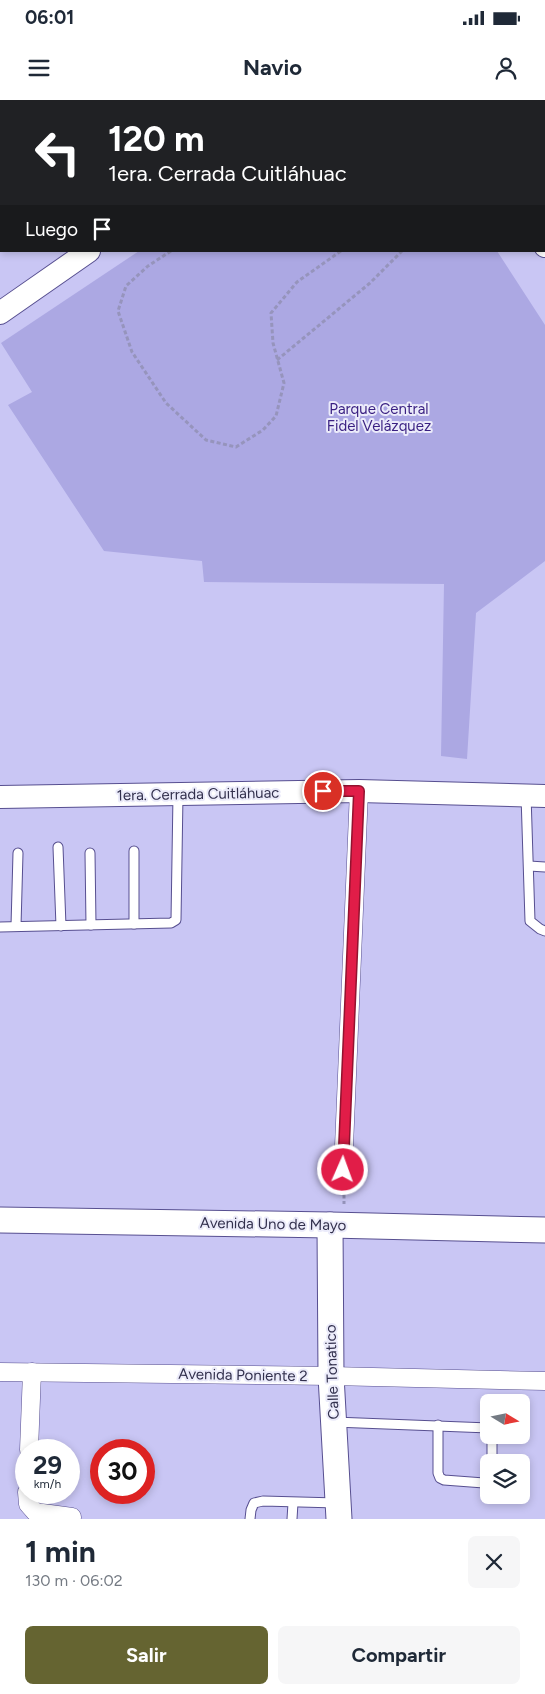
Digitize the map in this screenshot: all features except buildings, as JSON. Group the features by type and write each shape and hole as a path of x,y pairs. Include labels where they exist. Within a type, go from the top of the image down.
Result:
{"main road":[{"name":"Avenida Uno de Mayo","path":"0,1220 545,1230"},
{"name":"Calle Tonatico","path":"338,1225 331,1376 339,1511"}],"street":[{"path":"0,313 88,252"},
{"path":"343,1170 359,791"},
{"name":"1era. Cerrada Cuitláhuac","path":"0,797 359,791 535,795"},
{"name":"Avenida Poniente 2","path":"0,1372 545,1381"},
{"path":"29,1439 32,1372"},
{"path":"28,1504 35,1512 72,1517"}],"lane":[{"path":"0,927 170,923 176,920 178,794"},
{"path":"535,795 529,866 530,921 545,931"},
{"path":"58,847 61,926"},
{"path":"134,851 134,924"},
{"path":"16,926 18,852"},
{"path":"90,853 91,925"},
{"path":"529,866 545,867"},
{"path":"334,1422 480,1427"},
{"path":"438,1425 438,1473 440,1478 444,1480 480,1483"},
{"path":"250,1519 254,1503 262,1501 292,1503 339,1511"},
{"path":"292,1503 292,1519"}],"path":[{"path":"169,252 148,266 126,286 118,311 132,352 166,403 206,440 236,447 263,430 276,416 284,383 272,343 271,313 297,282 339,252"},
{"path":"278,360 370,283 401,252"},
{"path":"338,1225 343,1170"}],"green space":[{"name":"Parque Central Fidel Velázquez","path":"138,252 498,252 545,325 545,561 476,613 467,759 441,756 444,584 204,582 202,561 104,551 8,405 32,392 1,343"}],"route":[{"path":"323,791 359,791 343,1170"}]}
